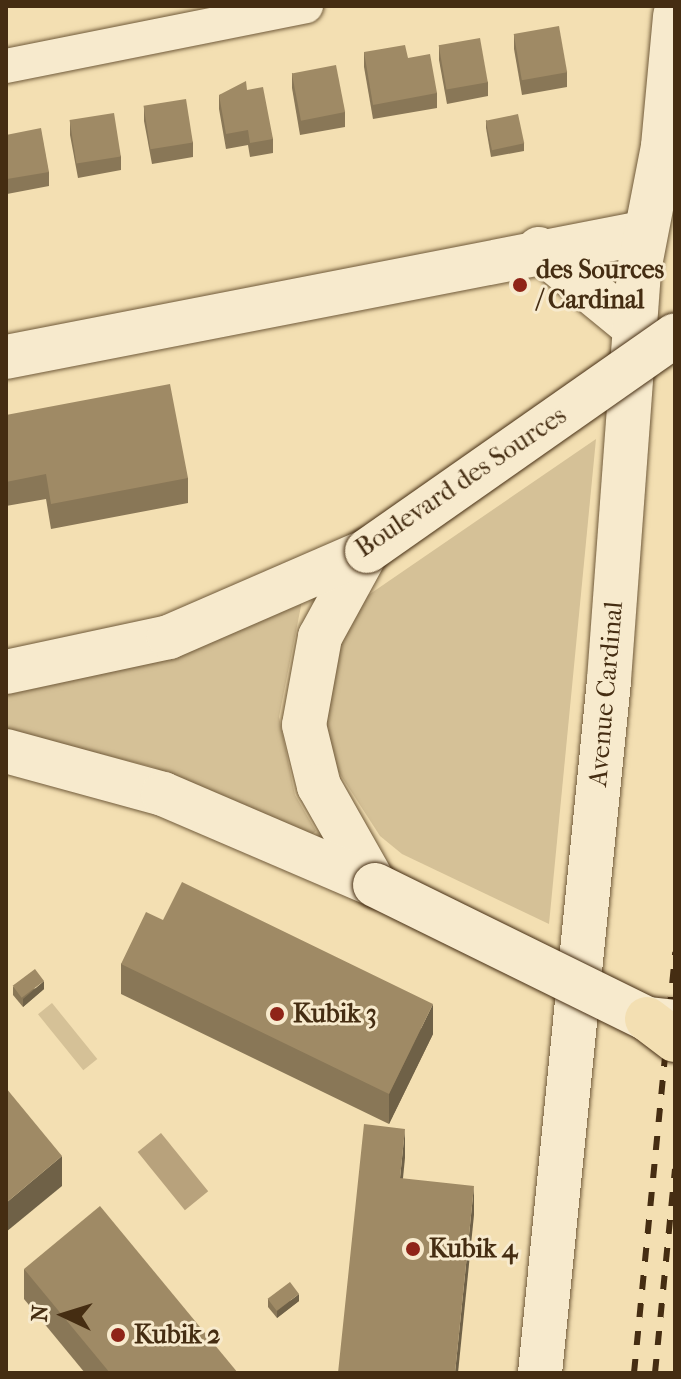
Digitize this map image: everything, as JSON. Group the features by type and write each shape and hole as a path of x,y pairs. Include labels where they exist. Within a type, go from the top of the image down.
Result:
{"main road":[{"name":"Avenue Cardinal","path":"540,1373 609,680 655,331 643,233 663,146 675,16"},
{"path":"6,357 539,249 643,233"},
{"path":"539,249 655,331"},
{"name":"Boulevard des Sources","path":"6,672 169,637 367,551 655,331"},
{"path":"367,551 320,637 304,701 312,769 375,885"},
{"path":"6,751 163,794 375,885 666,1027"}],"street":[{"path":"6,66 306,6"}],"shaded area":[{"path":"596,439 549,924 402,854 380,836 338,771 326,724 341,637 367,596"},
{"path":"302,601 279,717 295,795 316,831 310,836 153,767 6,730 6,695 141,665"},
{"path":"52,1003 97,1059 83,1070 38,1014"},
{"path":"161,1133 208,1191 185,1210 138,1152"}],"building":[{"path":"559,26 567,72 522,80 514,34"},
{"path":"480,38 488,82 446,90 439,45"},
{"path":"405,45 408,58 430,54 437,93 373,105 364,52"},
{"path":"336,65 345,112 301,121 292,74"},
{"path":"246,81 247,90 263,87 273,139 250,143 248,130 226,134 219,95"},
{"path":"186,99 193,142 150,149 144,106"},
{"path":"114,113 121,156 76,163 70,120"},
{"path":"518,114 524,143 492,150 486,121"},
{"path":"41,128 49,172 7,179 6,135"},
{"path":"170,384 188,478 51,504 46,474 6,482 6,415"},
{"name":"Kubik 3","path":"182,882 433,1004 389,1094 121,964 146,912 163,920"},
{"path":"35,969 44,981 22,998 13,986"},
{"path":"6,1088 62,1156 6,1203"},
{"name":"Kubik 4","path":"364,1124 405,1129 400,1178 474,1186 455,1373 338,1373"},
{"name":"Kubik 2","path":"100,1206 238,1373 110,1373 24,1269"},
{"path":"290,1282 299,1294 277,1311 268,1299"}],"railway":[{"path":"634,1373 675,952"},
{"path":"655,1373 675,1169"}],"place":[{"name":"des Sources / Cardinal","path":"520,285"},
{"name":"Kubik 3","path":"277,1014"},
{"name":"Kubik 4","path":"413,1249"},
{"name":"Kubik 2","path":"118,1335"}]}
